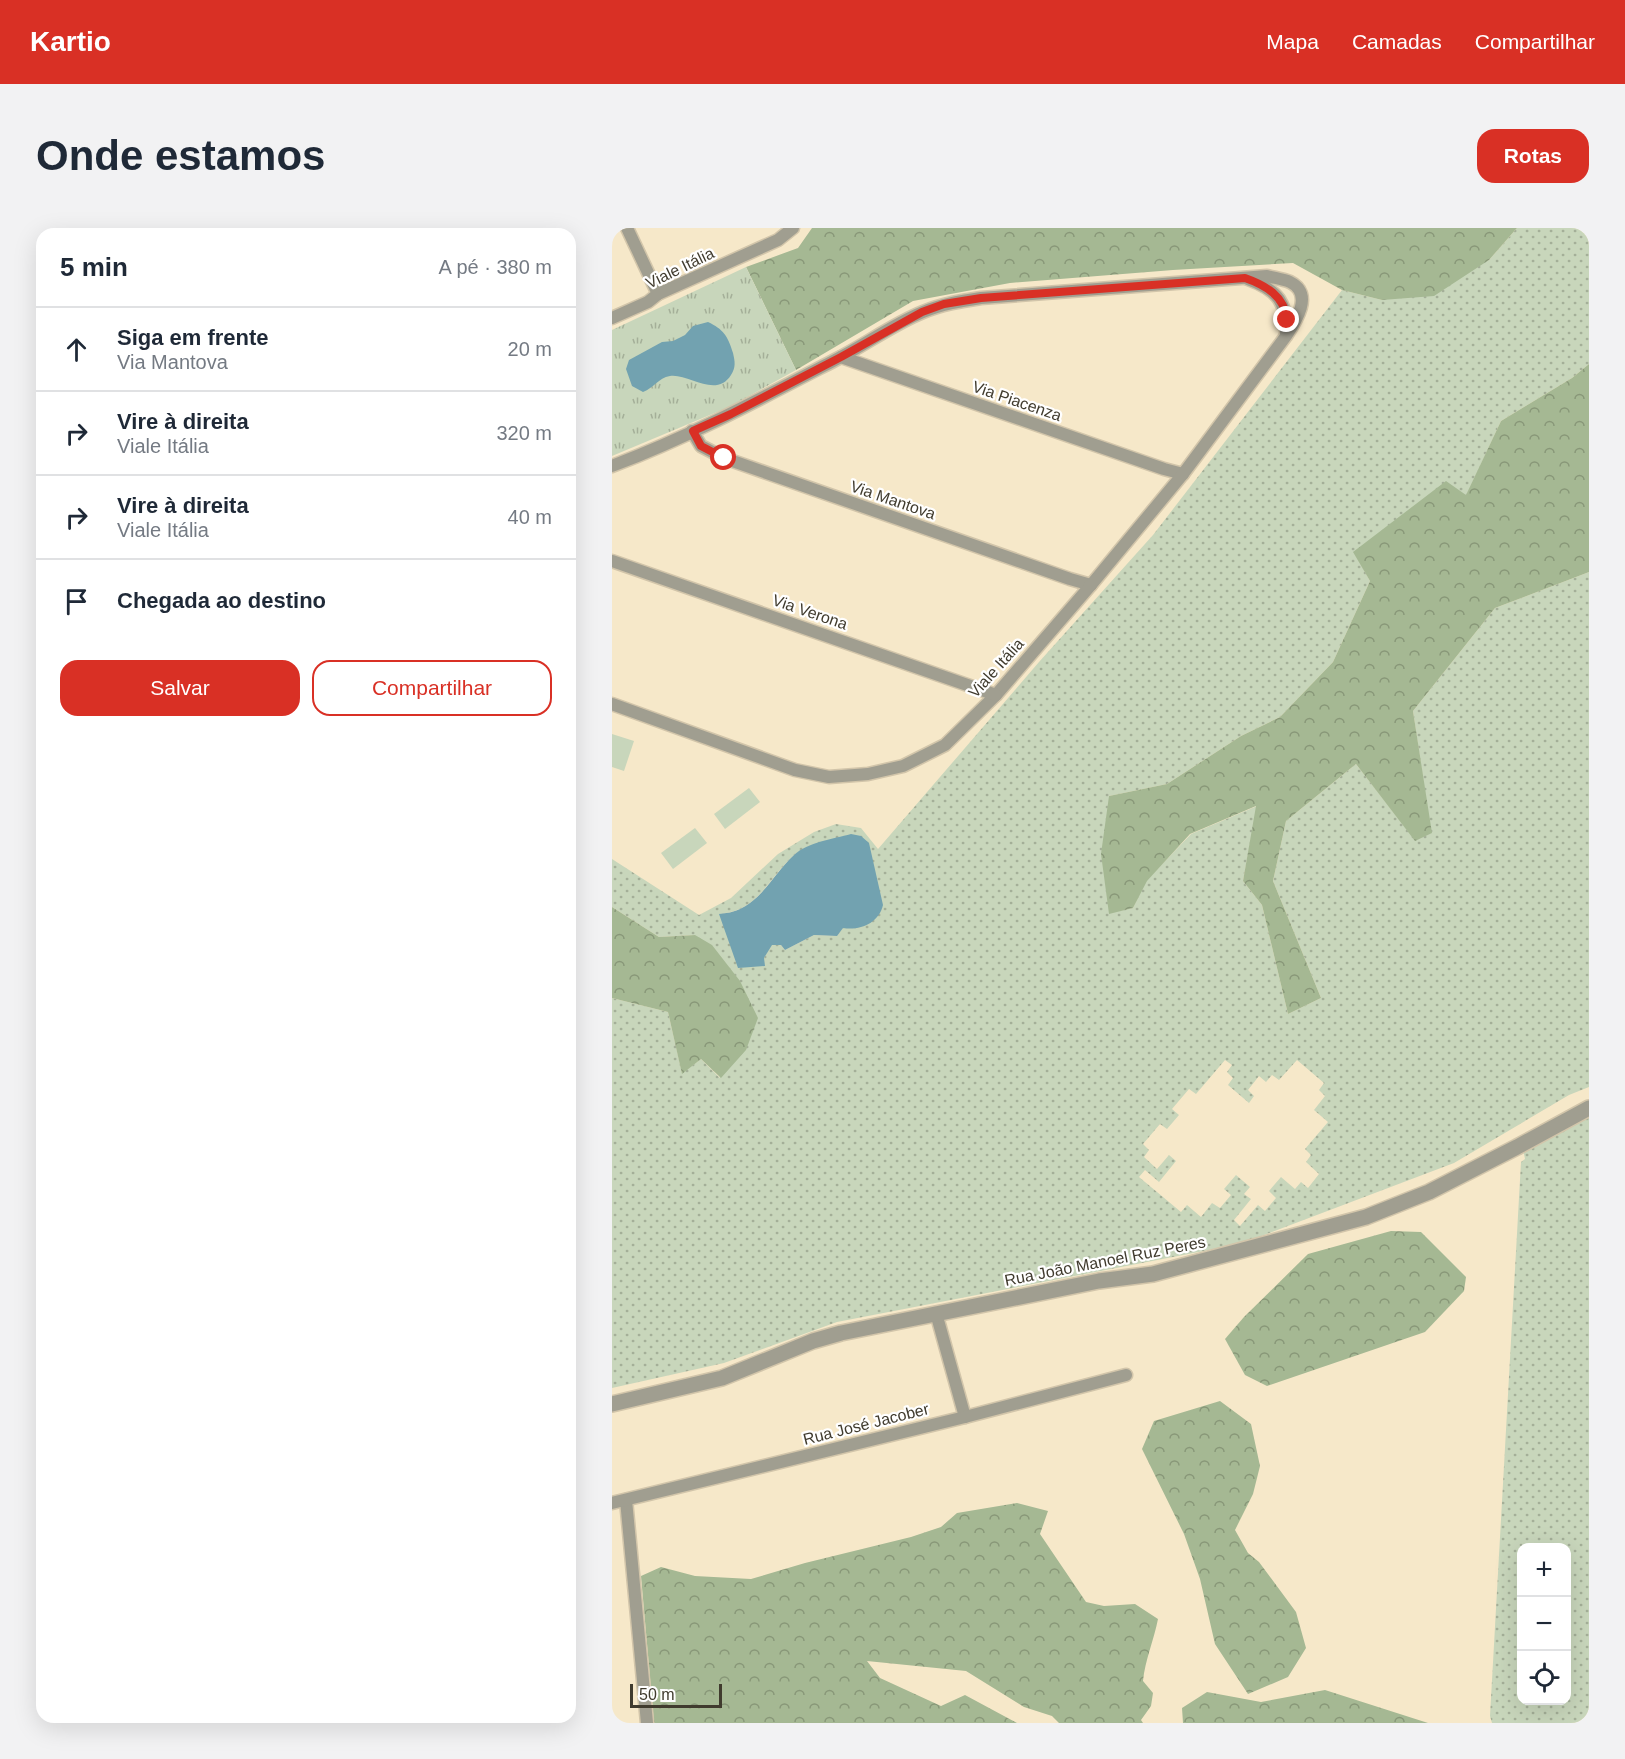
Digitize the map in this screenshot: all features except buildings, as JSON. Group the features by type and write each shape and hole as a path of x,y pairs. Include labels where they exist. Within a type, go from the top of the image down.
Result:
{"street":[{"path":"627,228 658,294"},
{"name":"Viale Itália","path":"612,318 648,302 658,294 778,240 793,228"},
{"name":"Viale Itália","path":"612,466 731,414 922,312 944,304 981,298 1267,276 1291,283 1299,290 1302,298 1300,315 1286,336 1183,474 996,695 945,745 903,766 868,774 829,777 795,770 612,704"},
{"path":"1245,278 1263,285 1281,301 1286,312 1286,336"},
{"name":"Via Piacenza","path":"841,357 1183,474"},
{"name":"Via Mantova","path":"693,431 701,446 724,458 1091,585"},
{"name":"Via Verona","path":"612,561 996,695"},
{"name":"Rua João Manoel Ruz Peres","path":"612,1404 722,1378 813,1341 936,1313 1099,1281 1154,1274 1366,1217 1429,1192 1589,1108"},
{"path":"936,1313 965,1417"},
{"name":"Rua José Jacober","path":"612,1503 965,1417 1126,1375"},
{"path":"626,1500 647,1723"}],"green space":[{"path":"812,228 1517,228 1489,260 1434,296 1382,300 1342,290 1293,263 1010,283 913,301 796,370 746,267 798,248"},
{"path":"1517,228 1589,228 1589,364 1572,378 1501,421 1466,496 1354,552 1370,581 1333,662 1280,717 1241,736 1167,784 1109,796 1109,913 1133,908 1146,881 1191,834 1257,806 1243,881 1262,905 1288,1014 1321,998 1273,881 1286,821 1356,764 1415,840 1431,833 1413,711 1495,608 1589,572 1589,1087 1569,1095 1454,1163 1240,1244 837,1322 724,1363 612,1388 612,998 668,1012 682,1073 701,1059 720,1078 695,935 659,937 612,907 612,859 699,915 731,898 778,854 814,832 836,824 861,828 878,849 1039,662 1153,535 1342,290 1382,300 1489,260","holes":["815,844 837,936 814,935 785,950 781,945 771,945 764,958 719,914 733,912 744,907 762,892 794,855","1225,1060 1232,1065 1227,1072 1233,1078 1228,1085 1249,1103 1254,1096 1248,1090 1259,1076 1266,1082 1272,1075 1279,1080 1297,1060 1324,1083 1319,1090 1325,1096 1314,1110 1328,1122 1305,1149 1311,1155 1306,1162 1319,1174 1308,1188 1301,1182 1295,1189 1281,1177 1269,1191 1276,1198 1265,1211 1258,1205 1240,1226 1234,1220 1251,1199 1244,1194 1250,1187 1236,1175 1224,1189 1231,1195 1220,1208 1212,1203 1201,1217 1187,1205 1181,1212 1139,1177 1145,1170 1159,1182 1176,1161 1169,1155 1157,1169 1144,1157 1149,1150 1143,1144 1160,1124 1167,1129 1179,1115 1172,1109 1189,1089 1196,1094"]},
{"path":"746,267 796,370 729,407 612,456 612,330"},
{"path":"1589,364 1589,572 1495,608 1413,711 1432,833 1415,841 1356,764 1286,821 1273,881 1321,998 1288,1014 1262,905 1243,881 1256,806 1190,834 1147,881 1133,908 1109,914 1101,854 1109,796 1167,784 1241,736 1280,717 1333,662 1370,581 1353,552 1446,481 1466,495 1501,421 1572,378"},
{"path":"612,734 634,741 624,771 612,767"},
{"path":"749,788 760,802 725,829 714,814"},
{"path":"695,828 707,843 673,869 661,853"},
{"path":"612,907 659,937 695,935 712,945 740,981 758,1018 746,1050 721,1078 701,1059 682,1074 668,1012 612,998"},
{"path":"1589,1114 1589,1723 1492,1723 1490,1716 1521,1162 1525,1159 1523,1149"},
{"path":"1391,1231 1421,1232 1466,1277 1464,1291 1425,1332 1267,1386 1245,1375 1225,1339 1244,1317 1308,1254"},
{"path":"1220,1401 1251,1424 1260,1466 1253,1494 1235,1530 1248,1553 1259,1562 1296,1612 1306,1648 1288,1677 1248,1694 1215,1644 1200,1579 1184,1534 1142,1449 1154,1421"},
{"path":"1017,1503 1048,1511 1040,1534 1086,1602 1104,1606 1135,1604 1158,1619 1144,1673 1143,1681 1153,1693 1151,1706 1141,1720 1143,1723 1059,1723 1052,1716 1024,1707 966,1671 867,1661 880,1678 941,1706 965,1695 1017,1723 654,1723 641,1576 661,1567 695,1576 751,1579 911,1537 941,1527 957,1513"},
{"path":"1325,1690 1428,1723 1183,1723 1182,1708 1207,1692 1261,1702"}],"water":[{"path":"708,322 718,327 724,334 733,353 734,369 725,382 710,385 670,376 643,392 632,386 626,369 629,360 662,342 673,341 685,335 693,326"},
{"path":"851,834 861,836 869,843 883,905 877,917 862,927 843,928 837,936 814,935 785,950 781,945 772,945 764,958 765,966 738,968 719,914 732,912 753,901 785,864 806,847"}],"route":[{"path":"724,458 701,446 693,431 841,357 922,312 944,304 981,298 1245,278 1263,285 1281,301 1287,320"}]}
